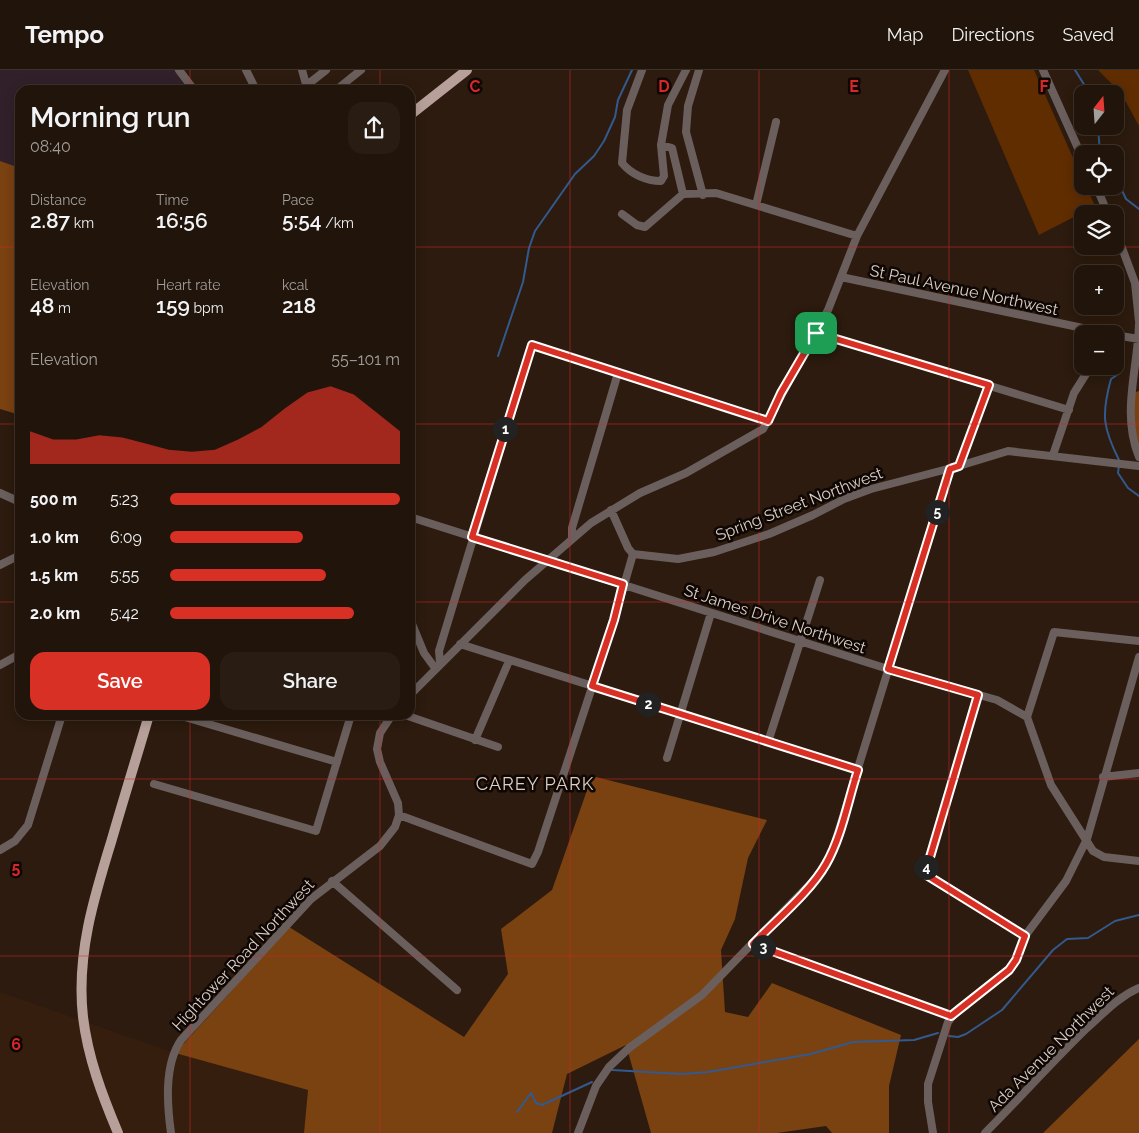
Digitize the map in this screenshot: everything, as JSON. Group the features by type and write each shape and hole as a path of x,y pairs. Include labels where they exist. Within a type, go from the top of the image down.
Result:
{"main road":[{"path":"415,111 467,70"},
{"path":"118,1133 90,1058 83,1015 82,967 86,933 94,898 147,720"}],"street":[{"path":"179,70 190,85"},
{"path":"302,70 306,85"},
{"path":"310,85 326,70"},
{"path":"342,85 361,70"},
{"path":"642,70 627,110 622,164 627,169 646,179 661,181 664,176 661,145 668,104 686,70"},
{"path":"699,70 688,106 686,132 702,185 703,195"},
{"path":"415,690 546,560 572,538 611,510 756,435 768,421 781,393 828,310 858,236 945,70"},
{"path":"1043,70 1077,145"},
{"path":"248,71 254,85"},
{"path":"756,205 776,122"},
{"path":"661,145 672,148 684,194"},
{"path":"622,214 637,225 645,227 684,194 703,195 716,193 858,236"},
{"path":"1124,253 1135,283 1139,322 1139,340 1130,409 1133,438 1139,457"},
{"name":"St Paul Avenue Northwest","path":"841,276 1074,326"},
{"path":"816,333 1069,410"},
{"path":"1124,337 1139,340"},
{"path":"437,666 439,651 472,537 532,345 768,421"},
{"path":"572,538 572,528 618,373"},
{"path":"1053,456 1074,394 1086,375"},
{"path":"959,466 989,385"},
{"name":"Spring Street Northwest","path":"633,554 678,558 714,552 770,534 844,499 871,489 950,469 1008,451 1139,466"},
{"path":"578,1133 596,1086 609,1067 629,1048 702,995 753,944 826,865 834,846 858,770 950,469"},
{"path":"0,493 15,500"},
{"path":"389,720 380,733 377,749 380,762 398,803 399,815 532,864 538,852 614,620 633,554 628,548 611,510"},
{"name":"St James Drive Northwest","path":"415,519 888,669 997,700 1027,718"},
{"path":"0,566 15,558"},
{"path":"768,742 820,580"},
{"path":"667,758 712,613"},
{"path":"415,631 424,653 437,666"},
{"path":"1139,641 1054,632 1027,718 1051,785 1090,846 1098,854 1119,860 1139,861"},
{"path":"460,644 858,770"},
{"path":"0,665 15,657"},
{"path":"933,1133 928,1102 928,1084 951,1016 1009,970 1016,960 1025,936 1066,881 1086,839 1139,657"},
{"path":"476,740 509,661"},
{"path":"978,695 925,874 1025,936"},
{"path":"415,719 498,747"},
{"path":"0,850 15,841 28,825 60,720"},
{"path":"195,720 337,762"},
{"path":"154,784 316,831 350,720"},
{"path":"1103,777 1139,774"},
{"name":"Hightower Road Northwest","path":"171,1133 170,1074 173,1056 181,1040 310,899 380,846 395,827 399,815"},
{"path":"332,881 457,990"},
{"path":"753,944 951,1016"},
{"name":"Ada Avenue Northwest","path":"985,1133 1032,1082 1111,1006 1126,994 1139,988"}],"shaded area":[{"path":"0,70 179,70 190,85 15,85 15,166 0,161"},
{"path":"968,70 1034,70 1074,160 1074,195 1090,195 1095,205 1074,205 1074,217 1039,235"},
{"path":"1098,70 1139,70 1139,126 1124,98 1124,85 1113,85"},
{"path":"0,161 15,166 15,414 0,409"},
{"path":"1139,391 1139,455 1134,434 1133,393"},
{"path":"592,776 767,820 748,858 735,919 721,950 725,1012 748,1017 772,983 901,1035 889,1086 889,1133 832,1133 826,1126 777,1133 651,1133 626,1045 567,1074 552,1133 304,1133 308,1090 175,1053 227,996 286,925 464,1037 508,974 501,929 552,890"},
{"path":"0,992 175,1053 308,1090 304,1133 0,1133"},
{"path":"1139,1039 1139,1133 1043,1133"}],"waterway":[{"path":"498,356 523,282 529,248 535,231 575,174 594,156 604,141 615,117 618,100 632,70"},
{"path":"1075,70 1084,85"},
{"path":"1099,135 1099,145"},
{"path":"1124,195 1126,199 1139,209"},
{"path":"1117,375 1111,379 1106,402 1105,421 1119,460"},
{"path":"1119,465 1118,473 1128,488 1139,496"},
{"path":"949,1036 958,1037 966,1034 1002,1010 1053,950 1067,939 1088,938 1115,921 1139,915"},
{"path":"612,1070 682,1074 708,1072 811,1054 853,1042 914,1040 938,1033"},
{"path":"517,1112 531,1093 536,1103 542,1105 592,1082"}],"district":[{"name":"CAREY PARK","path":"535,783"}],"route":[{"path":"816,333 989,385 959,466 950,469 888,669 978,695 925,874 1025,936 1016,960 1009,970 951,1016 753,944 826,865 834,846 858,770 592,686 614,620 623,584 472,537 532,345 768,421 781,393 816,333"}]}
